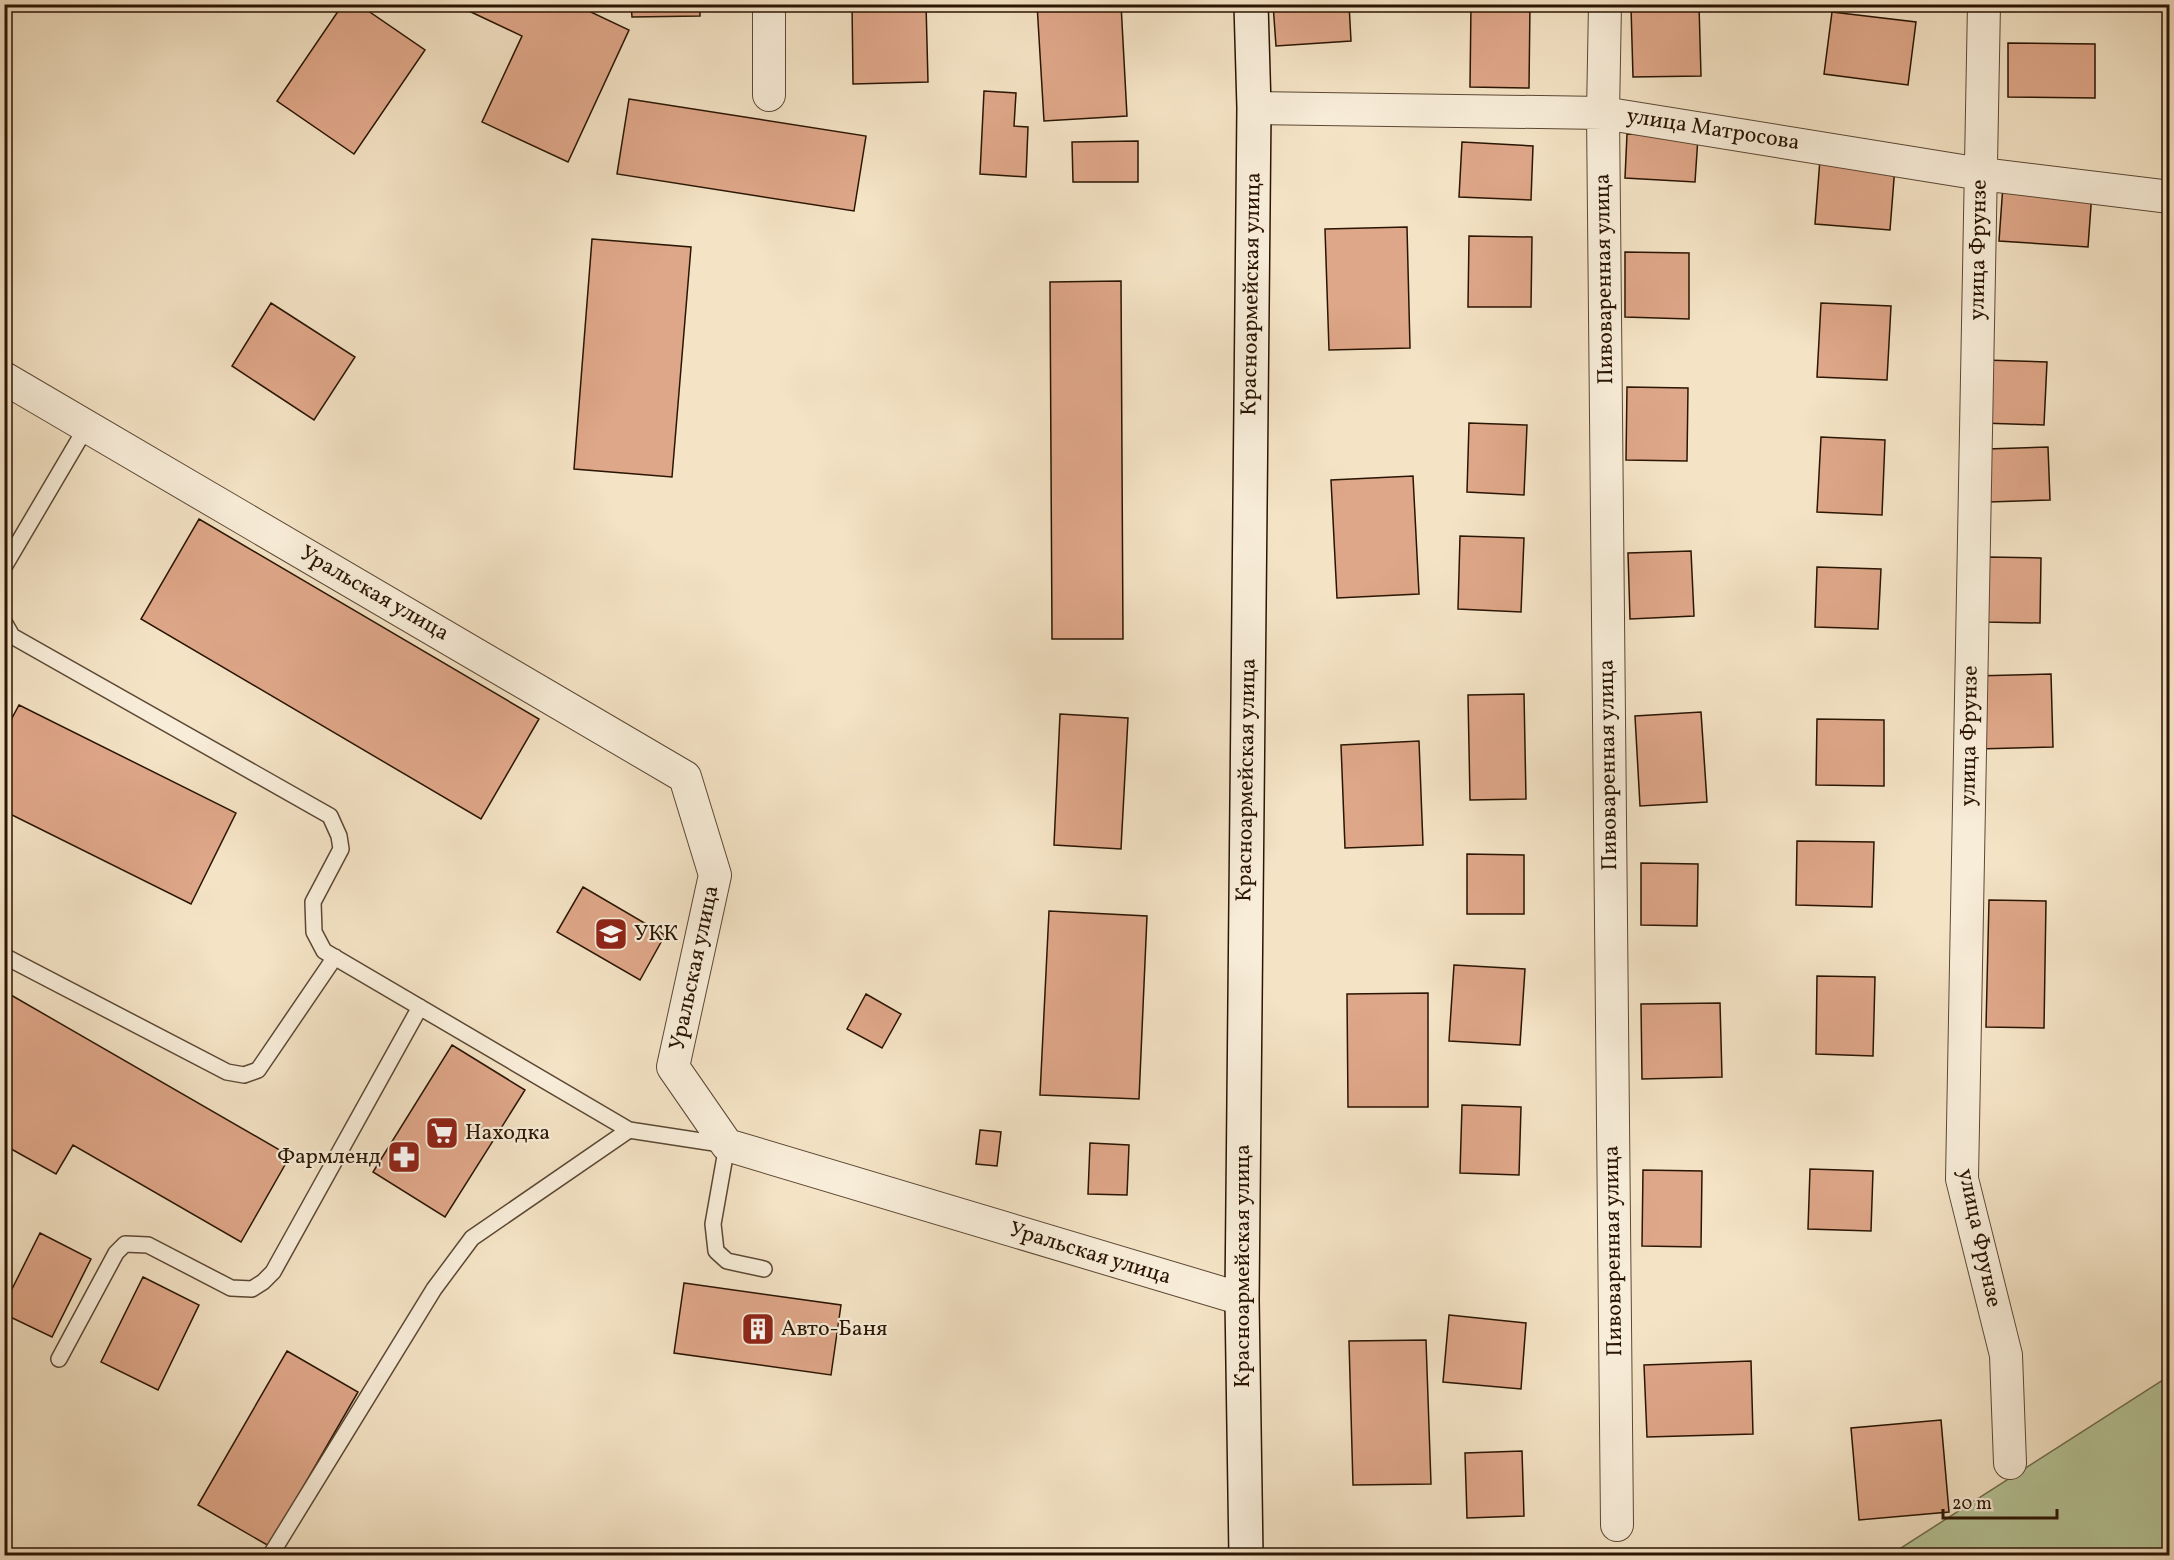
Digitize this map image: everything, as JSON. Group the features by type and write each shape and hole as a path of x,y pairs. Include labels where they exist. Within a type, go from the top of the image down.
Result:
{"main road":[{"name":"Красноармейская улица","path":"1246,1556 1242,1299 1254,108 1251,4"}],"street":[{"path":"769,4 769,95"},
{"name":"Пивоваренная улица","path":"1605,4 1603,113 1617,1525"},
{"name":"улица Фрунзе","path":"1984,4 1962,1179 2006,1355 2010,1463"},
{"name":"улица Матросова","path":"1254,108 1603,113 1981,174 2169,197"},
{"name":"Уральская улица","path":"4,378 685,777 715,875 673,1067 727,1145 1242,1299"}],"lane":[{"path":"4,567 87,426"},
{"path":"4,622 12,636 330,816 339,836 341,849 313,902 314,932 324,951 629,1130 727,1145 713,1224 716,1251 727,1261 764,1269"},
{"path":"4,956 235,1075 244,1075 258,1070 335,957"},
{"path":"59,1359 117,1253 125,1244 148,1245 231,1288 252,1289 263,1282 273,1272 420,1007"},
{"path":"270,1556 434,1289 472,1238 629,1130"}],"green space":[{"path":"2169,1376 2169,1555 1890,1555"}],"building":[{"path":"343,4 358,4 425,50 354,154 277,101"},
{"path":"454,4 574,4 629,30 568,162 482,122 522,36"},
{"path":"631,4 700,4 700,16 632,17"},
{"path":"852,4 926,4 928,82 853,84"},
{"path":"1037,4 1121,4 1127,116 1044,121"},
{"path":"1273,4 1349,4 1351,41 1276,46"},
{"path":"1471,4 1530,4 1529,88 1470,87"},
{"path":"1699,5 1701,76 1633,77 1631,7"},
{"path":"1832,12 1916,22 1908,85 1824,74"},
{"path":"2008,43 2095,44 2095,98 2008,97"},
{"path":"984,91 1016,93 1014,126 1028,127 1026,177 980,174"},
{"path":"629,99 866,136 854,211 617,174"},
{"path":"1627,134 1698,137 1695,182 1625,178"},
{"path":"1138,141 1138,182 1073,182 1072,142"},
{"path":"1462,142 1533,146 1531,200 1459,197"},
{"path":"1820,159 1895,166 1890,230 1815,224"},
{"path":"2003,185 2092,192 2088,247 1999,241"},
{"path":"1407,227 1410,348 1329,350 1325,229"},
{"path":"1469,236 1532,237 1531,307 1468,307"},
{"path":"592,239 691,247 672,477 574,469"},
{"path":"1625,252 1689,253 1689,319 1625,317"},
{"path":"1121,281 1123,639 1052,639 1050,282"},
{"path":"271,303 355,357 314,420 232,366"},
{"path":"1821,303 1891,306 1887,380 1817,377"},
{"path":"1984,360 2047,362 2044,425 1982,423"},
{"path":"1627,387 1688,388 1687,461 1626,460"},
{"path":"1469,423 1527,425 1524,495 1467,492"},
{"path":"1821,437 1885,440 1882,515 1817,512"},
{"path":"2048,447 2050,500 1989,502 1987,449"},
{"path":"1413,476 1419,594 1337,598 1331,480"},
{"path":"199,519 539,719 481,819 141,619"},
{"path":"1460,536 1524,538 1521,612 1458,609"},
{"path":"1691,551 1694,616 1630,619 1628,553"},
{"path":"1987,557 2041,558 2040,623 1985,622"},
{"path":"1817,567 1881,569 1878,629 1815,627"},
{"path":"2051,674 2053,747 1977,749 1974,676"},
{"path":"1524,694 1526,799 1470,800 1468,695"},
{"path":"19,705 236,813 191,904 4,811 4,733"},
{"path":"1701,712 1707,802 1640,806 1635,716"},
{"path":"1060,714 1128,718 1121,849 1054,845"},
{"path":"1817,719 1884,720 1884,786 1816,785"},
{"path":"1419,741 1423,845 1345,848 1341,745"},
{"path":"1797,841 1874,842 1872,907 1796,905"},
{"path":"1467,854 1524,855 1524,914 1467,914"},
{"path":"1641,863 1698,864 1697,926 1641,925"},
{"name":"УКК","path":"583,887 665,935 640,980 557,932"},
{"path":"1989,900 2046,901 2044,1028 1986,1027"},
{"path":"1049,911 1147,916 1139,1099 1040,1095"},
{"path":"1454,965 1525,969 1520,1045 1449,1041"},
{"path":"1817,976 1875,977 1873,1056 1816,1054"},
{"path":"4,991 290,1156 241,1242 73,1145 56,1174 4,1145"},
{"path":"1428,993 1428,1107 1348,1107 1347,994"},
{"path":"866,994 901,1014 882,1048 847,1029"},
{"path":"1720,1003 1722,1077 1642,1079 1641,1004"},
{"path":"452,1045 525,1090 445,1217 373,1172"},
{"path":"1462,1105 1521,1107 1519,1175 1460,1173"},
{"path":"980,1130 1001,1132 997,1166 976,1164"},
{"path":"1090,1143 1129,1145 1127,1195 1088,1194"},
{"path":"1810,1169 1873,1171 1871,1231 1808,1229"},
{"path":"1643,1170 1702,1171 1701,1247 1642,1246"},
{"path":"40,1233 91,1259 52,1337 4,1314 4,1305"},
{"path":"143,1277 199,1305 158,1390 101,1362"},
{"name":"Авто-Баня","path":"684,1283 841,1305 831,1375 674,1353"},
{"path":"1449,1315 1526,1323 1521,1389 1443,1382"},
{"path":"1426,1340 1431,1484 1353,1485 1349,1341"},
{"path":"287,1351 358,1392 269,1546 198,1505"},
{"path":"1751,1361 1753,1434 1647,1437 1644,1365"},
{"path":"1941,1420 1949,1512 1859,1520 1851,1428"},
{"path":"1522,1451 1524,1516 1467,1518 1465,1453"}],"place":[{"name":"УКК","path":"611,934"},
{"name":"Находка","path":"442,1133"},
{"name":"Фармленд","path":"404,1157"},
{"name":"Авто-Баня","path":"758,1329"}]}
